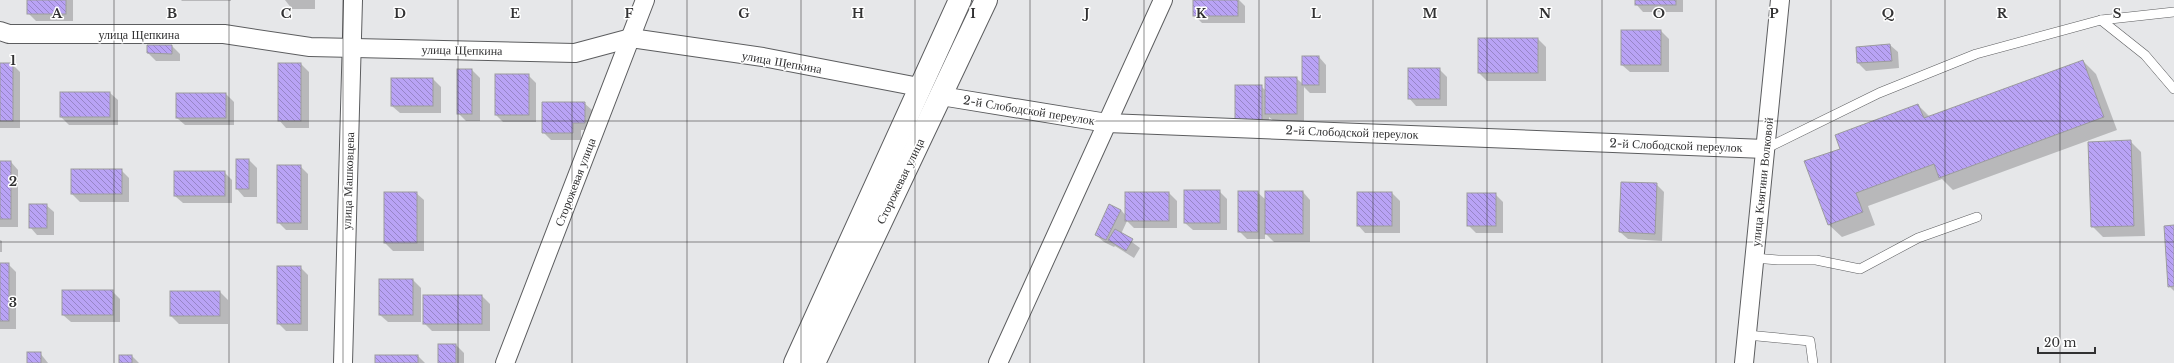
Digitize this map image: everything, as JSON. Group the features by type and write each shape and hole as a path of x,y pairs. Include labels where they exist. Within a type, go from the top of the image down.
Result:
{"main road":[{"name":"Сторожевая улица","path":"795,363 830,290 919,87 960,0"},
{"name":"Сторожевая улица","path":"814,363 986,0"}],"street":[{"name":"улица Машковцева","path":"343,363 353,0"},
{"name":"Сторожевая улица","path":"505,363 645,0"},
{"path":"998,363 1163,0"},
{"name":"улица Княгини Волковой","path":"1744,363 1780,0"},
{"name":"улица Щепкина","path":"0,31 9,34 224,34 310,47 575,53 631,38 763,57 919,87"},
{"name":"2-й Слободской переулок","path":"941,96 1107,123 1765,149"}],"lane":[{"path":"1765,149 1879,93 1976,54 2101,20 2174,12"},
{"path":"2101,20 2145,56 2174,89"},
{"path":"1754,258 1778,260 1816,260 1860,269 1918,238 1977,217"},
{"path":"1747,334 1810,341 1813,363"}],"building":[{"path":"27,0 66,0 66,14 27,14"},
{"path":"1193,0 1238,0 1238,16 1193,16"},
{"path":"1635,0 1676,0 1676,5 1635,5"},
{"path":"1621,30 1661,30 1661,65 1621,65"},
{"path":"1478,38 1538,38 1538,73 1478,73"},
{"path":"1890,44 1892,61 1857,63 1856,47"},
{"path":"147,45 172,45 172,54 147,53"},
{"path":"1302,56 1319,56 1319,85 1302,85"},
{"path":"2083,60 2104,117 1939,178 1934,164 1856,193 1863,212 1828,225 1804,161 1840,149 1835,135 1918,104 1924,118"},
{"path":"0,63 13,63 13,121 0,121"},
{"path":"278,63 301,63 301,121 278,121"},
{"path":"1408,68 1440,68 1440,99 1408,99"},
{"path":"457,69 472,69 472,114 457,114"},
{"path":"495,74 529,74 529,115 495,115"},
{"path":"1265,77 1297,77 1297,114 1265,114"},
{"path":"391,78 433,78 433,106 391,106"},
{"path":"1235,85 1262,85 1262,127 1235,127"},
{"path":"60,92 110,92 110,117 60,117"},
{"path":"176,93 226,93 226,118 176,118"},
{"path":"542,102 585,102 585,123 573,123 573,133 542,133"},
{"path":"2131,140 2134,226 2091,227 2088,142"},
{"path":"236,159 249,159 249,189 236,189"},
{"path":"0,161 11,161 11,219 0,219"},
{"path":"277,165 301,165 301,223 277,223"},
{"path":"71,169 122,169 122,194 71,194"},
{"path":"174,171 225,171 225,196 174,196"},
{"path":"1621,182 1657,183 1655,234 1619,232"},
{"path":"1184,190 1220,190 1220,223 1184,223"},
{"path":"1238,191 1258,191 1258,232 1238,232"},
{"path":"1265,191 1303,191 1303,234 1265,234"},
{"path":"384,192 417,192 417,243 384,243"},
{"path":"1125,192 1169,192 1169,221 1125,221"},
{"path":"1357,192 1392,192 1392,226 1357,226"},
{"path":"1467,193 1496,193 1496,226 1467,226"},
{"path":"29,204 47,204 47,228 29,228"},
{"path":"1109,204 1121,210 1106,240 1095,235"},
{"path":"2174,225 2174,286 2168,287 2164,226"},
{"path":"1115,229 1133,239 1126,251 1108,240"},
{"path":"0,263 9,263 9,321 0,321"},
{"path":"277,266 301,266 301,324 277,324"},
{"path":"379,279 413,279 413,315 379,315"},
{"path":"62,290 113,290 113,315 62,315"},
{"path":"170,291 220,291 220,316 170,316"},
{"path":"423,295 482,295 482,324 423,324"},
{"path":"438,344 456,344 456,363 438,363"},
{"path":"27,352 41,352 41,363 27,363"},
{"path":"119,355 132,355 132,363 119,363"},
{"path":"375,355 418,355 418,363 375,363"}]}
